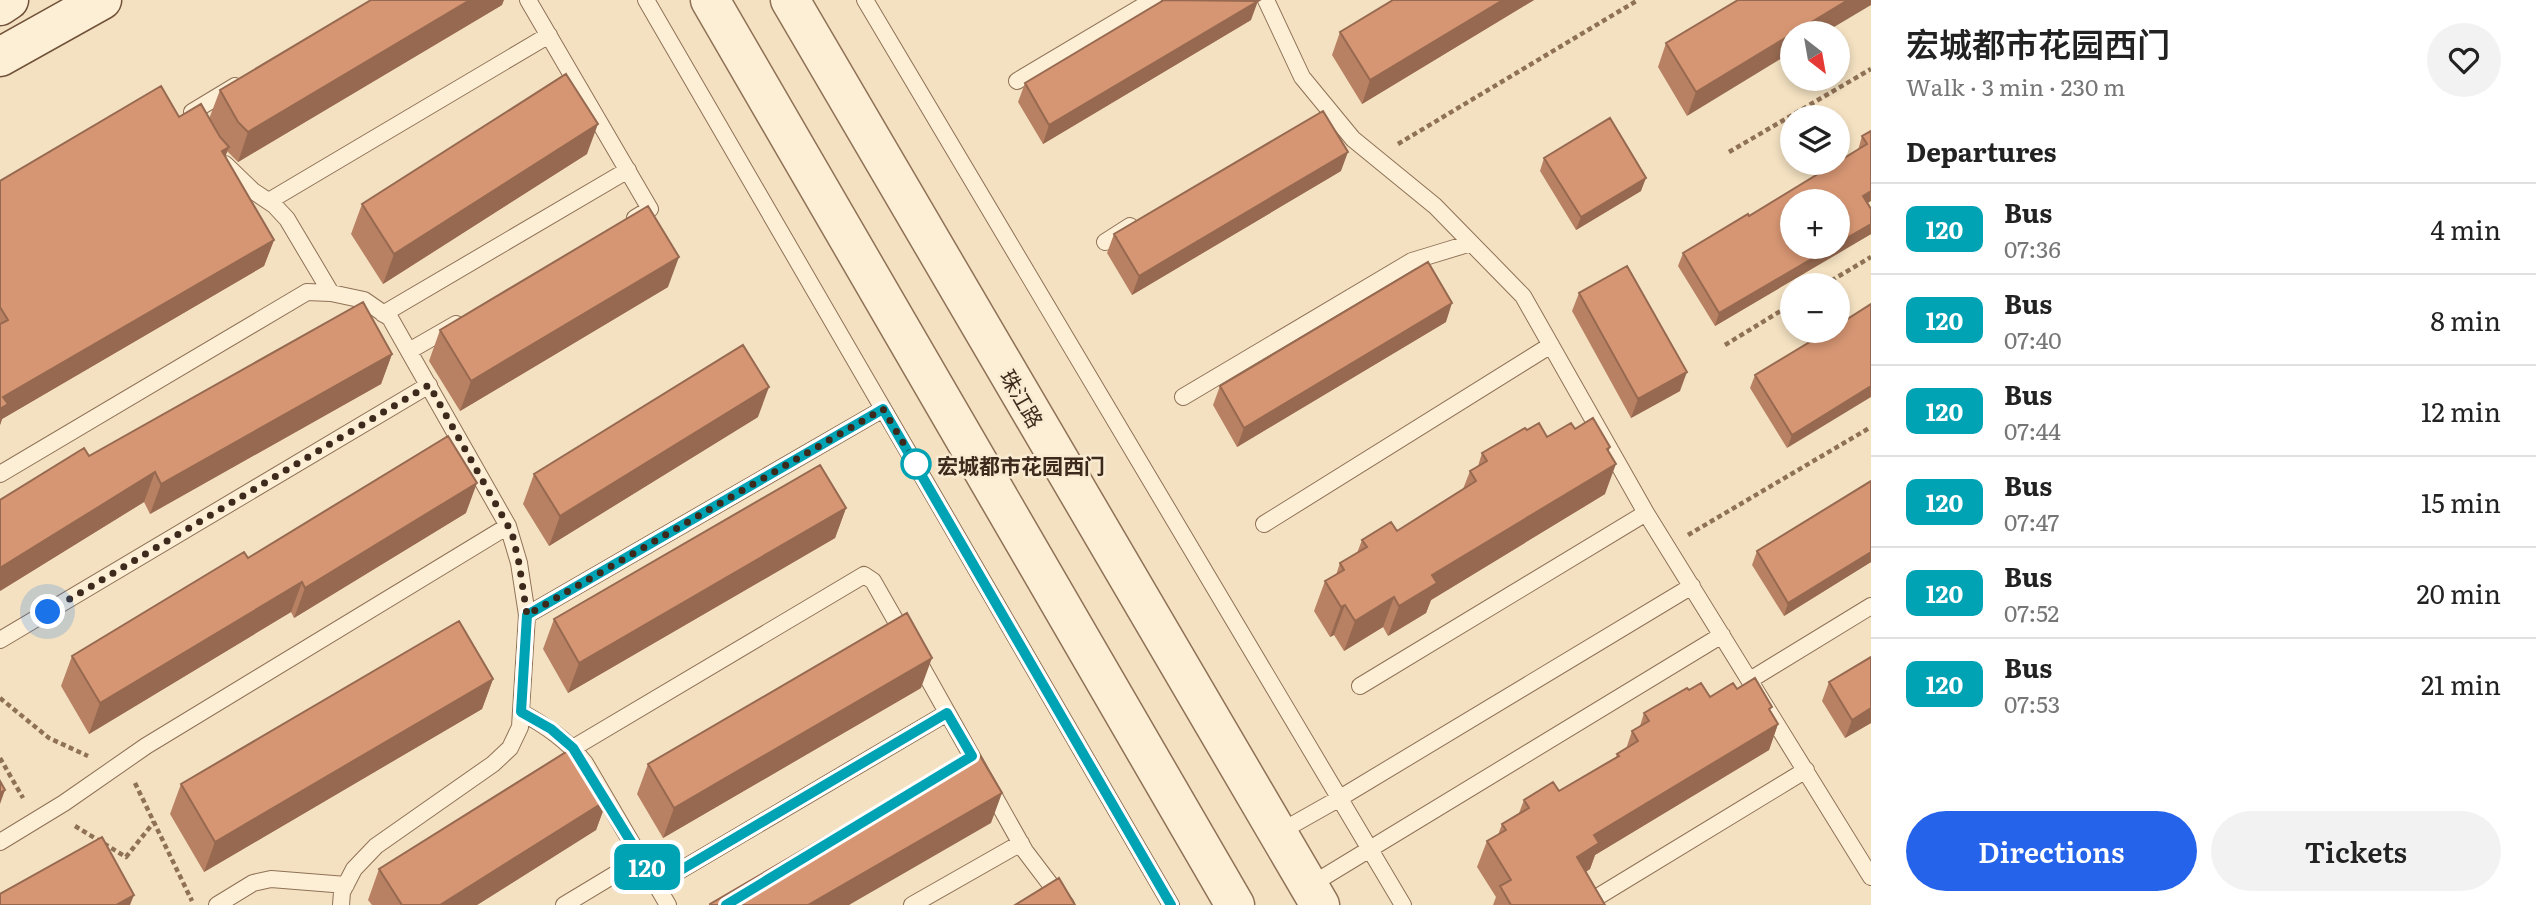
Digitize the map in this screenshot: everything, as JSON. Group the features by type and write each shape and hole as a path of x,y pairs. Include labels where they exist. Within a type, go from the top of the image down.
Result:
{"street":[{"path":"0,6 9,0"},
{"path":"0,57 103,0"},
{"path":"710,0 1235,905"},
{"name":"珠江路","path":"790,0 1315,895"}],"lane":[{"path":"528,0 650,209 626,223"},
{"path":"646,0 1171,905"},
{"path":"865,0 1403,905"},
{"path":"1017,81 1153,0"},
{"path":"1266,0 1302,77 1322,112 1435,206 1522,296 1646,513 1871,877"},
{"path":"269,201 549,35"},
{"path":"250,77 192,112 209,141 235,175 269,201 287,219 331,293"},
{"path":"383,313 628,170"},
{"path":"1105,242 1140,220"},
{"path":"1183,397 1412,261 1471,243"},
{"path":"0,474 307,292 331,293 364,300 390,318 509,526 519,563 527,615 520,727 510,748 493,764 376,846 354,869 342,892 341,905"},
{"path":"409,351 470,316"},
{"path":"1264,524 1551,345"},
{"path":"0,640 429,385"},
{"path":"527,615 883,409"},
{"path":"1360,686 1646,513"},
{"path":"0,842 119,764 509,526"},
{"path":"573,748 864,575 873,581 947,713 966,760 1066,905"},
{"path":"1278,833 1692,586"},
{"path":"1750,680 1871,606"},
{"path":"1315,895 1370,850 1722,635"},
{"path":"521,712 551,729 573,748 642,858 664,903"},
{"path":"657,884 947,713"},
{"path":"1599,896 1806,770"},
{"path":"912,905 1021,843"},
{"path":"564,905 642,858"},
{"path":"217,905 253,883 271,878 346,885"}],"path":[{"path":"1376,158 1638,0"},
{"path":"1729,152 1871,69"},
{"path":"1844,273 1871,257"},
{"path":"1725,345 1780,311"},
{"path":"1667,547 1871,427"},
{"path":"0,698 49,738 119,764 154,822 194,905"},
{"path":"0,758 35,820"},
{"path":"51,811 126,857 154,822"}],"building":[{"path":"371,0 470,0 248,132 238,122 220,90"},
{"path":"1164,0 1258,1 1049,125 1025,83"},
{"path":"1393,0 1503,0 1370,80 1340,32"},
{"path":"1738,0 1848,0 1813,21 1780,21 1780,41 1696,92 1666,43"},
{"path":"566,74 598,124 394,254 362,204"},
{"path":"161,86 179,117 201,104 229,147 222,151 274,240 3,397 8,404 0,409 0,324 8,320 0,307 0,181"},
{"path":"1323,111 1348,152 1139,276 1114,234"},
{"path":"1610,118 1646,178 1581,217 1544,158"},
{"path":"1871,131 1871,191 1863,196 1871,209 1871,224 1850,236 1850,189 1793,189 1816,175 1850,175 1850,154 1867,144 1862,136"},
{"path":"1780,197 1780,259 1811,259 1787,273 1780,273 1780,277 1719,313 1683,253 1748,214 1749,216"},
{"path":"648,206 679,257 471,381 440,330"},
{"path":"1428,262 1452,303 1244,428 1220,386"},
{"path":"1627,266 1687,372 1638,399 1579,293"},
{"path":"363,302 392,354 161,484 155,472 0,568 0,500 84,448 89,456"},
{"path":"1871,304 1871,386 1792,435 1755,375 1808,343 1850,343 1850,317"},
{"path":"743,345 769,387 560,516 534,474"},
{"path":"1593,418 1610,447 1607,449 1616,464 1432,575 1437,583 1399,606 1394,597 1355,621 1345,605 1341,607 1325,581 1344,570 1340,563 1367,547 1362,540 1391,522 1397,531 1476,481 1470,471 1487,461 1482,453 1525,428 1527,430 1539,423 1547,437 1571,423 1575,429"},
{"path":"448,436 477,483 305,588 302,582 100,703 72,656 244,552 248,558"},
{"path":"820,465 846,508 579,663 554,619"},
{"path":"1871,481 1871,552 1788,603 1757,551"},
{"path":"907,613 932,658 674,808 648,764"},
{"path":"459,621 493,679 215,842 181,784"},
{"path":"1871,657 1871,708 1852,720 1829,682"},
{"path":"1755,678 1772,707 1769,709 1778,724 1594,835 1599,843 1577,857 1605,905 1511,905 1500,886 1511,880 1487,841 1506,830 1502,824 1529,808 1524,800 1553,782 1559,791 1619,756 1617,754 1638,741 1632,731 1649,721 1644,713 1687,688 1689,690 1701,683 1710,697 1733,683 1737,689"},
{"path":"574,747 607,800 440,905 402,905 379,869"},
{"path":"976,749 1002,793 808,905 710,905 710,904"},
{"path":"102,837 134,895 116,905 0,905 0,894"},
{"path":"1059,878 1075,905 1015,905"}],"bus line":[{"name":"120","path":"726,905 972,756 947,713 657,884 585,763 573,748 551,729 521,712 527,615 883,409 1171,905"}],"place":[{"name":"宏城都市花园西门","path":"916,464"}],"route":[{"path":"48,612 429,385 512,533 527,615 883,409 916,464"}]}
